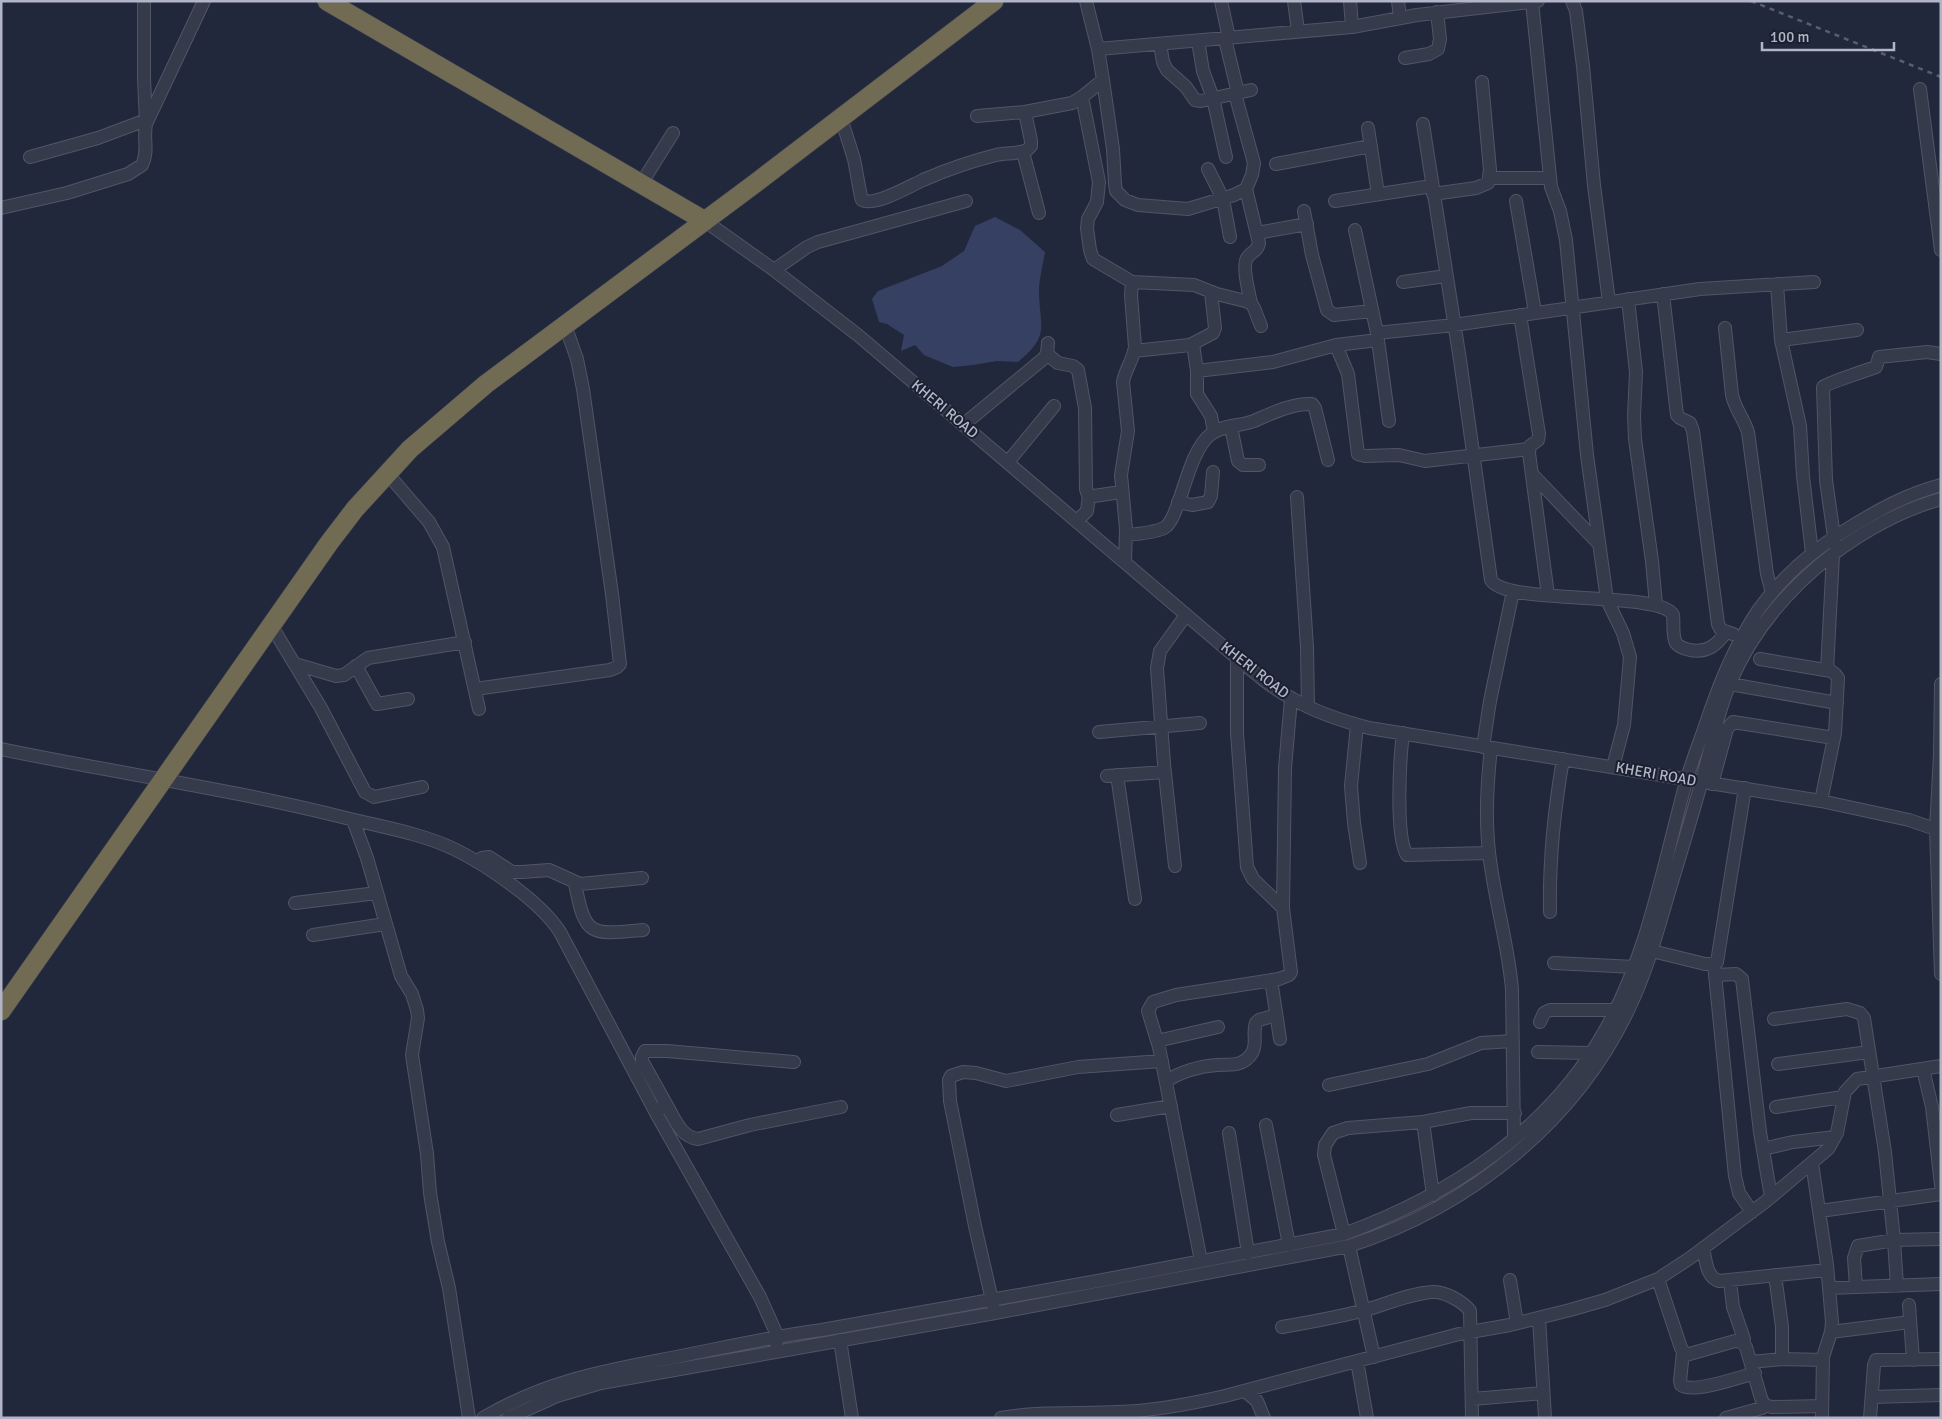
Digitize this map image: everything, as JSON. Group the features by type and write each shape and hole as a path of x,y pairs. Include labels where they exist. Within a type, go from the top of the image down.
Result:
{"highway":[{"path":"327,1 705,221"},
{"path":"1,1011 339,529 410,449 486,384 705,221 994,1"}],"street":[{"path":"1,208 67,193 137,170 145,159 144,1"},
{"path":"30,157 146,122 204,1"},
{"path":"1086,1 1098,49 1113,149 1116,191 1120,196 1138,205 1182,209 1223,199 1246,189"},
{"path":"1221,1 1236,93 1254,163 1246,189 1258,232 1258,247 1246,258 1245,262 1251,303 1257,313 1261,326"},
{"path":"1294,1 1298,31"},
{"path":"1350,1 1352,27"},
{"path":"1398,1 1400,18"},
{"path":"1098,49 1352,27 1437,12 1538,1"},
{"path":"1572,1 1576,11 1583,66 1594,185 1609,302"},
{"path":"1532,2 1550,178 1553,195 1563,220 1587,456 1607,600 1623,633 1630,656 1630,674 1624,725 1613,767"},
{"path":"1404,58 1429,54 1438,49 1440,39 1437,12"},
{"path":"1198,41 1203,71 1213,98 1226,157"},
{"path":"1160,44 1163,62 1167,70 1186,87 1195,100 1201,101 1251,90"},
{"path":"977,116 1025,112 1072,103 1103,80"},
{"path":"1335,201 1378,194 1483,186 1488,183 1482,82"},
{"path":"1920,89 1939,217 1941,250"},
{"path":"1082,97 1098,170 1097,202 1087,223 1093,259 1132,282 1186,284 1251,303"},
{"path":"841,118 854,159 861,197 864,202 886,197 924,180 995,155 1024,152 1029,148 1031,141 1025,112"},
{"path":"1423,124 1474,455 1491,580 1497,587 1513,591 1656,605 1671,611 1673,615 1674,638 1682,648 1704,650 1718,643 1726,632"},
{"path":"1368,128 1378,194"},
{"path":"641,184 673,133"},
{"path":"1276,164 1371,146"},
{"path":"1024,152 1039,213"},
{"path":"1208,169 1223,199 1230,237"},
{"path":"1489,178 1550,178"},
{"path":"774,270 807,247 818,242 966,201"},
{"path":"1516,201 1535,312"},
{"path":"1304,211 1312,255 1327,310 1334,315 1372,312"},
{"name":"KHERI ROAD","path":"705,221 774,270 859,336 1237,658 1291,699 1340,720 1357,725 1487,748 1821,801 1909,820 1938,830"},
{"path":"1258,232 1307,224"},
{"path":"1355,230 1377,337 1389,421"},
{"path":"1403,282 1446,276"},
{"path":"1125,562 1126,535 1121,475 1128,431 1124,375 1134,351 1132,282"},
{"path":"1197,371 1273,362 1336,345 1377,337 1535,312 1700,289 1814,282"},
{"path":"1777,284 1781,340 1800,426 1803,476 1812,553"},
{"path":"1134,351 1193,344 1214,331 1211,292"},
{"path":"1663,294 1677,415 1690,423 1694,431 1718,624 1721,630 1742,637"},
{"path":"1628,299 1636,372 1635,439 1652,561 1656,605"},
{"path":"1520,315 1539,434 1538,440 1529,449 1548,595"},
{"path":"475,689 610,670 620,664 611,585 583,389 565,325"},
{"path":"1725,328 1732,395 1734,404 1748,432 1767,574 1772,594"},
{"path":"1781,340 1857,330"},
{"path":"1193,344 1198,398 1211,416 1214,432"},
{"path":"1336,345 1348,374 1358,454 1366,456 1392,454 1425,461 1529,449"},
{"path":"963,425 1043,359 1048,348 1058,363 1073,366 1078,370 1085,408 1086,489 1089,495 1087,511 1077,521"},
{"path":"1827,670 1835,546 1826,480 1823,387 1827,383 1843,380 1876,367 1879,357 1926,352 1941,354"},
{"path":"1126,535 1162,528 1172,519 1188,471 1200,446 1214,432 1246,424 1290,407 1312,404 1315,408 1328,460"},
{"path":"1008,462 1054,406"},
{"path":"1231,427 1238,462 1243,465 1259,465"},
{"path":"1178,502 1192,505 1208,502 1211,496 1213,472"},
{"path":"388,473 429,522 443,546 479,709"},
{"path":"1532,474 1599,544"},
{"path":"514,1416 557,1396 601,1383 780,1342 840,1340 1201,1261 1344,1234 1392,1215 1433,1195 1480,1166 1514,1138 1569,1084 1591,1053 1616,1010 1635,967 1730,684 1747,651 1768,618 1835,546 1881,508 1941,485"},
{"path":"1089,495 1122,492"},
{"path":"1297,497 1307,647 1308,707"},
{"path":"483,1418 527,1395 582,1376 1349,1246 1378,1237 1410,1223 1457,1197 1506,1162 1549,1123 1578,1091 1600,1061 1632,1004 1652,951 1698,782 1720,683 1742,637 1760,608 1797,566 1812,553 1835,546 1893,516 1941,499"},
{"path":"1513,591 1490,700 1486,809 1489,853 1498,911 1510,965 1515,1113 1514,1138"},
{"path":"1175,866 1161,727 1158,659 1160,651 1167,640 1186,615"},
{"path":"271,625 295,664 365,792 374,797 422,787"},
{"path":"295,664 336,676 344,675 368,658 465,642"},
{"path":"1237,658 1237,733 1247,867 1253,880 1283,908"},
{"path":"1760,659 1827,670 1838,678 1834,738 1821,801"},
{"path":"356,666 377,704 408,699"},
{"path":"1730,684 1837,703"},
{"path":"1941,684 1938,830 1941,974"},
{"path":"1201,1261 1162,1061 1148,1015 1149,1006 1153,1002 1176,995 1271,980 1285,977 1292,972 1283,908 1285,768 1291,699"},
{"path":"1698,782 1727,729 1733,722 1834,738"},
{"path":"1099,732 1200,723"},
{"path":"1357,725 1351,786 1360,863"},
{"path":"1404,733 1400,758 1399,794 1405,851 1411,856 1489,853"},
{"path":"1,749 167,774 412,834 438,842 480,861 540,908 555,924 661,1109 760,1297 780,1342"},
{"path":"1550,912 1551,840 1563,759"},
{"path":"1135,898 1112,776 1165,772"},
{"path":"1745,788 1719,959 1715,969 1735,1176 1739,1194 1752,1212"},
{"path":"353,820 401,976 412,994 418,1010 412,1048 414,1074 428,1154 434,1223 448,1280 469,1418"},
{"path":"480,861 489,857 507,870 516,872 549,870 575,883 590,884 642,878"},
{"path":"575,883 582,918 590,928 602,932 643,930"},
{"path":"295,903 377,893"},
{"path":"313,935 386,924"},
{"path":"1652,951 1705,964 1715,969 1736,974 1742,979 1763,1149 1772,1197"},
{"path":"1554,963 1635,967"},
{"path":"1271,980 1280,1039"},
{"path":"1540,1022 1544,1012 1550,1010 1616,1010"},
{"path":"1774,1020 1829,1011 1854,1010 1860,1012 1864,1018 1890,1200 1897,1286"},
{"path":"1166,1082 1179,1073 1209,1066 1231,1066 1242,1062 1250,1055 1255,1046 1256,1023 1276,1014"},
{"path":"1157,1040 1218,1027"},
{"path":"1329,1085 1428,1064 1481,1043 1513,1041"},
{"path":"794,1062 676,1051 646,1051 642,1057 661,1109 689,1137 698,1138 841,1106"},
{"path":"1538,1052 1591,1053"},
{"path":"1778,1064 1869,1052"},
{"path":"994,1306 975,1226 950,1101 948,1087 951,1076 956,1073 970,1072 1006,1080 1078,1067 1162,1061"},
{"path":"1001,1418 1039,1413 1140,1414 1245,1391 1471,1332 1539,1318 1605,1300 1658,1279 1772,1197 1828,1149 1835,1137 1843,1097 1849,1085 1856,1078 1941,1066"},
{"path":"1923,1069 1932,1107 1941,1185"},
{"path":"1776,1107 1843,1097"},
{"path":"1117,1115 1171,1106"},
{"path":"1344,1234 1324,1155 1328,1137 1338,1130 1348,1128 1424,1122 1471,1113 1515,1113"},
{"path":"1424,1122 1433,1195"},
{"path":"1266,1125 1289,1245"},
{"path":"1229,1133 1248,1252"},
{"path":"1763,1149 1793,1142 1835,1137"},
{"path":"1684,1352 1690,1354 1739,1341 1744,1344 1753,1367 1764,1405 1822,1412 1823,1360 1831,1332 1827,1270 1812,1162"},
{"path":"1820,1211 1941,1194"},
{"path":"1856,1287 1854,1258 1856,1249 1861,1245 1894,1240 1941,1239"},
{"path":"1349,1246 1374,1357"},
{"path":"1703,1248 1708,1269 1714,1280 1719,1281 1827,1270"},
{"path":"1775,1275 1782,1327 1782,1359"},
{"path":"1658,1279 1684,1352 1680,1381 1687,1388 1719,1383 1753,1367 1782,1359 1823,1360"},
{"path":"1510,1280 1517,1323"},
{"path":"1730,1281 1733,1307 1744,1339"},
{"path":"1829,1288 1941,1284"},
{"path":"1282,1327 1363,1311 1425,1293 1437,1292 1467,1307 1471,1316 1472,1418"},
{"path":"1909,1305 1913,1360"},
{"path":"1539,1318 1545,1418"},
{"path":"1831,1332 1910,1322"},
{"path":"840,1340 852,1418"},
{"path":"1870,1418 1876,1360 1941,1359"},
{"path":"1357,1361 1367,1418"},
{"path":"1245,1391 1257,1401 1264,1418"},
{"path":"1472,1398 1543,1393"},
{"path":"1872,1397 1941,1395"},
{"path":"1726,1418 1762,1408"}],"water":[{"path":"995,217 1020,230 1045,252 1039,287 1041,331 1035,345 1018,362 997,361 953,367 924,355 915,345 901,351 904,335 887,324 879,322 872,299 878,291 942,266 964,251 975,226"}],"railway":[{"path":"1751,1 1941,77"}]}
